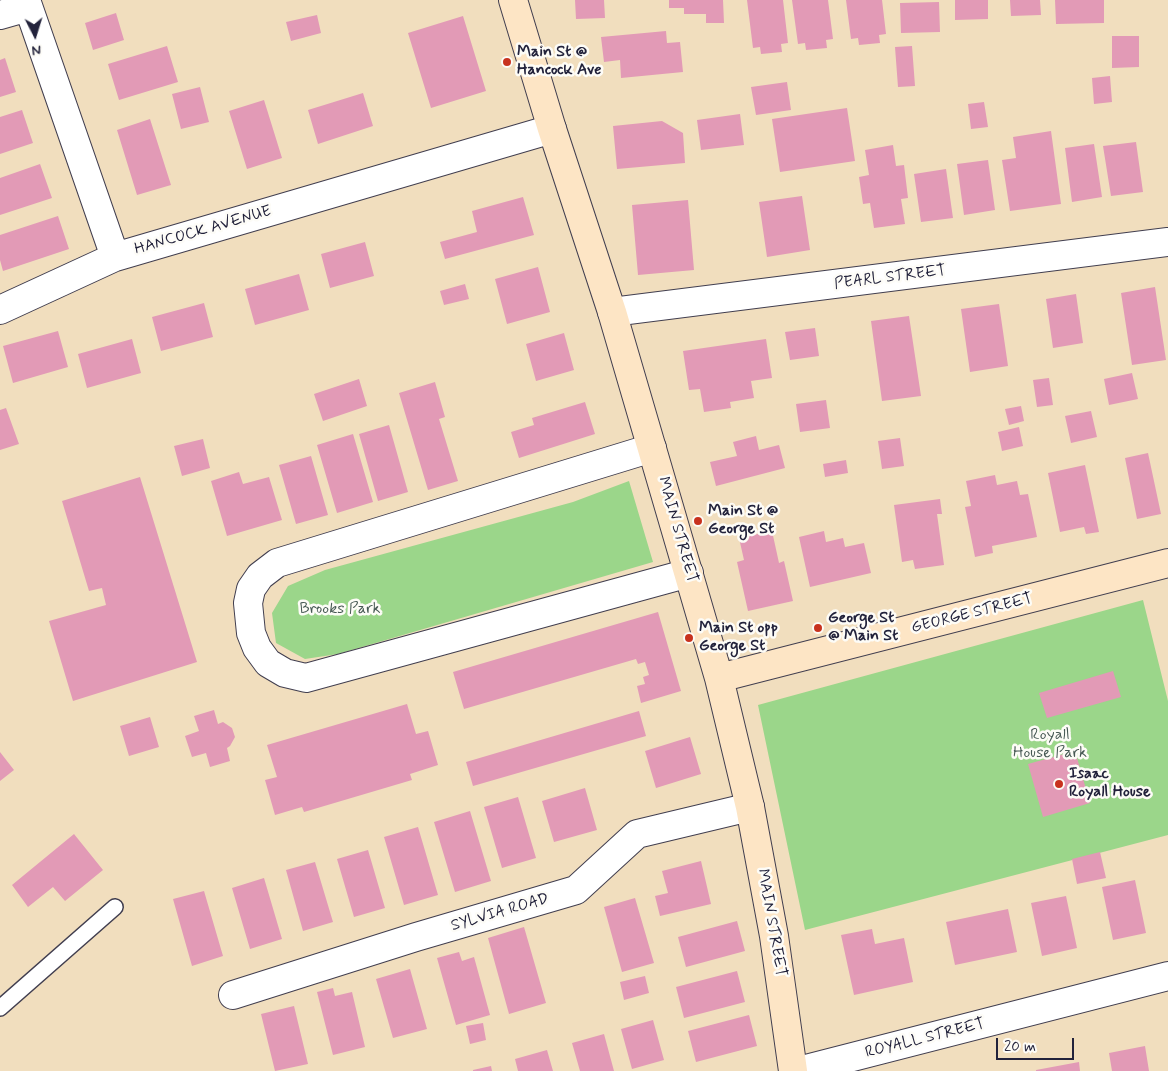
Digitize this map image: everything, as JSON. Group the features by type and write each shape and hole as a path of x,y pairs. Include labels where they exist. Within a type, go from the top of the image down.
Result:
{"main road":[{"name":"MAIN STREET","path":"513,0 552,129 612,312 690,573 719,678 750,807 774,936 793,1071"},
{"name":"GEORGE STREET","path":"719,678 1168,564"}],"street":[{"name":"HANCOCK AVENUE","path":"27,3 115,256 552,129"},
{"path":"0,15 27,3"},
{"name":"PEARL STREET","path":"612,312 1168,242"},
{"path":"0,310 115,256"},
{"path":"652,448 277,564 260,576 252,589 248,603 252,633 257,648 268,663 285,673 306,678 690,573"},
{"name":"SYLVIA ROAD","path":"234,995 416,937 576,890 637,834 750,807"},
{"name":"ROYALL STREET","path":"798,1071 1168,976"}],"lane":[{"path":"0,1008 115,907"}],"green space":[{"name":"Brooks Park","path":"629,481 653,562 338,654 305,659 276,643 272,613 288,586 325,570 573,502"},
{"name":"Royall House Park","path":"1143,600 1168,701 1168,835 805,930 758,705"}],"building":[{"path":"575,0 604,0 605,18 576,19"},
{"path":"669,0 723,0 724,23 706,23 706,14 684,14 684,8 669,8"},
{"path":"747,0 783,0 788,43 781,44 782,52 761,54 760,47 753,48"},
{"path":"792,0 828,0 833,39 826,40 827,48 806,50 805,43 798,44"},
{"path":"846,0 882,0 886,34 879,35 880,43 859,45 858,38 851,39"},
{"path":"955,0 988,0 988,19 955,20"},
{"path":"1010,0 1040,0 1041,15 1011,16"},
{"path":"1055,0 1104,0 1104,23 1056,24"},
{"path":"939,2 940,32 901,33 900,3"},
{"path":"116,13 124,40 93,50 85,23"},
{"path":"317,15 321,33 291,41 286,22"},
{"path":"463,16 486,91 431,108 408,33"},
{"path":"666,31 667,43 680,42 683,72 621,78 620,60 604,62 601,37"},
{"path":"1112,36 1139,36 1139,67 1112,68"},
{"path":"167,46 178,82 119,100 108,64"},
{"path":"912,46 915,86 898,87 895,47"},
{"path":"5,58 16,92 0,97 0,60"},
{"path":"1110,76 1112,102 1094,104 1092,78"},
{"path":"787,82 791,110 756,115 751,87"},
{"path":"200,87 209,122 181,129 172,94"},
{"path":"363,93 373,126 318,144 308,110"},
{"path":"264,100 282,158 247,169 229,111"},
{"path":"984,102 988,127 971,129 968,104"},
{"path":"847,108 855,161 780,172 772,119"},
{"path":"22,110 33,143 0,154 0,117"},
{"path":"740,114 744,145 701,150 697,120"},
{"path":"150,119 171,185 137,195 117,130"},
{"path":"662,121 683,133 685,163 617,169 613,126"},
{"path":"1051,131 1061,204 1010,211 1002,160 1016,158 1013,137"},
{"path":"1136,142 1143,192 1111,196 1103,146"},
{"path":"1094,144 1102,197 1072,202 1065,148"},
{"path":"893,145 896,166 904,165 908,198 901,199 905,224 874,228 870,203 863,204 859,177 869,175 865,150"},
{"path":"988,160 995,210 964,215 957,164"},
{"path":"40,164 52,198 0,215 0,178"},
{"path":"946,169 953,218 921,222 914,174"},
{"path":"802,196 810,250 767,257 759,202"},
{"path":"523,197 534,235 445,259 440,242 477,232 472,211"},
{"path":"688,200 694,270 638,275 632,205"},
{"path":"58,216 69,249 3,271 0,260 0,235"},
{"path":"365,242 374,276 330,288 321,254"},
{"path":"538,267 550,312 507,324 495,279"},
{"path":"299,274 309,310 255,325 245,289"},
{"path":"465,284 469,299 444,305 440,291"},
{"path":"1155,287 1166,360 1132,365 1121,293"},
{"path":"1076,294 1083,343 1053,348 1046,299"},
{"path":"204,303 213,337 161,351 152,317"},
{"path":"999,304 1008,366 970,372 961,309"},
{"path":"909,316 921,396 882,401 871,321"},
{"path":"815,328 819,356 790,360 785,332"},
{"path":"58,331 68,367 13,383 3,346"},
{"path":"564,333 574,370 536,381 526,344"},
{"path":"132,339 141,373 87,388 78,354"},
{"path":"766,339 772,378 751,381 754,398 730,402 731,408 704,412 700,389 689,390 683,351"},
{"path":"1132,373 1138,399 1109,405 1104,379"},
{"path":"1049,378 1053,405 1037,407 1033,380"},
{"path":"359,379 367,406 323,421 314,394"},
{"path":"435,382 445,417 439,419 458,481 428,490 399,393"},
{"path":"826,400 830,428 800,432 796,404"},
{"path":"585,402 595,434 519,458 511,432 534,425 532,418"},
{"path":"1021,406 1024,421 1009,425 1005,409"},
{"path":"6,408 19,444 0,450 0,410"},
{"path":"1091,411 1097,437 1071,443 1065,416"},
{"path":"389,425 408,492 378,501 359,434"},
{"path":"1019,427 1023,446 1002,451 998,432"},
{"path":"353,434 373,502 337,513 317,445"},
{"path":"756,436 759,450 779,445 785,468 716,486 710,462 737,456 733,442"},
{"path":"900,438 904,466 882,469 878,441"},
{"path":"203,439 210,468 182,476 174,446"},
{"path":"1148,453 1161,514 1137,519 1125,458"},
{"path":"311,456 328,515 296,524 279,465"},
{"path":"846,460 848,473 825,477 823,464"},
{"path":"1085,465 1099,532 1086,534 1084,527 1060,532 1048,473"},
{"path":"239,472 243,484 269,477 282,520 227,536 211,481"},
{"path":"995,475 997,485 1017,481 1020,495 1028,494 1037,537 992,546 993,553 975,557 965,507 971,506 966,481"},
{"path":"140,477 197,662 73,701 49,621 106,605 102,588 89,591 62,501"},
{"path":"940,499 942,514 937,514 944,565 915,569 913,560 902,562 894,505"},
{"path":"772,531 779,563 784,561 793,601 748,611 737,562 744,560 739,538"},
{"path":"824,531 826,542 843,538 845,547 864,543 871,573 810,587 799,537"},
{"path":"658,612 681,691 641,703 637,686 645,684 643,677 649,675 645,662 638,664 636,659 464,709 453,672"},
{"path":"1113,671 1121,697 1047,718 1039,693"},
{"path":"407,704 416,734 428,731 438,765 410,774 412,780 304,812 302,807 275,815 265,780 277,777 267,745"},
{"path":"214,710 218,724 223,722 232,728 235,737 227,748 230,761 210,767 206,753 192,757 185,736 199,731 194,716"},
{"path":"639,711 646,736 473,786 466,762"},
{"path":"150,717 159,747 129,756 120,726"},
{"path":"690,737 701,774 656,788 645,751"},
{"name":"Isaac Royall House","path":"1075,751 1090,803 1043,817 1028,764"},
{"path":"0,752 14,770 0,781"},
{"path":"585,788 597,830 554,842 542,801"},
{"path":"518,797 536,858 502,868 484,807"},
{"path":"470,811 491,881 455,892 434,822"},
{"path":"418,827 438,895 404,905 384,837"},
{"path":"74,834 103,870 65,901 53,887 28,907 12,885"},
{"path":"368,850 385,908 354,917 337,859"},
{"path":"1100,852 1106,878 1077,884 1072,859"},
{"path":"701,861 711,904 660,916 655,896 668,893 662,871"},
{"path":"315,862 333,922 303,931 286,870"},
{"path":"264,878 282,939 250,949 232,888"},
{"path":"1135,880 1146,933 1113,940 1102,887"},
{"path":"204,891 223,956 192,966 173,899"},
{"path":"1066,896 1077,948 1042,956 1031,903"},
{"path":"635,898 654,963 622,972 604,907"},
{"path":"1008,909 1017,952 955,965 946,922"},
{"path":"737,921 745,951 686,967 678,937"},
{"path":"524,927 546,1003 509,1014 488,938"},
{"path":"872,929 875,944 904,938 913,982 854,995 841,935"},
{"path":"459,952 462,961 474,957 490,1015 456,1025 437,958"},
{"path":"410,969 427,1029 393,1038 376,979"},
{"path":"737,971 745,1002 684,1018 676,987"},
{"path":"645,976 649,993 624,1000 620,982"},
{"path":"333,988 335,996 352,992 365,1047 333,1055 317,992"},
{"path":"294,1006 308,1064 275,1071 261,1014"},
{"path":"749,1015 757,1046 696,1062 688,1031"},
{"path":"653,1020 664,1060 632,1069 621,1029"},
{"path":"483,1023 486,1040 470,1044 466,1026"},
{"path":"604,1034 614,1071 580,1071 572,1043"},
{"path":"1145,1046 1149,1071 1112,1071 1109,1053"},
{"path":"547,1050 553,1071 518,1071 515,1059"},
{"path":"1079,1062 1080,1071 1036,1071 1036,1070"},
{"path":"491,1066 492,1071 473,1071 473,1070"}],"place":[{"name":"Main St @ Hancock Ave","path":"507,62"},
{"name":"Main St @ George St","path":"698,521"},
{"name":"George St @ Main St","path":"818,628"},
{"name":"Main St opp George St","path":"689,638"},
{"name":"Isaac Royall House","path":"1059,784"}]}
